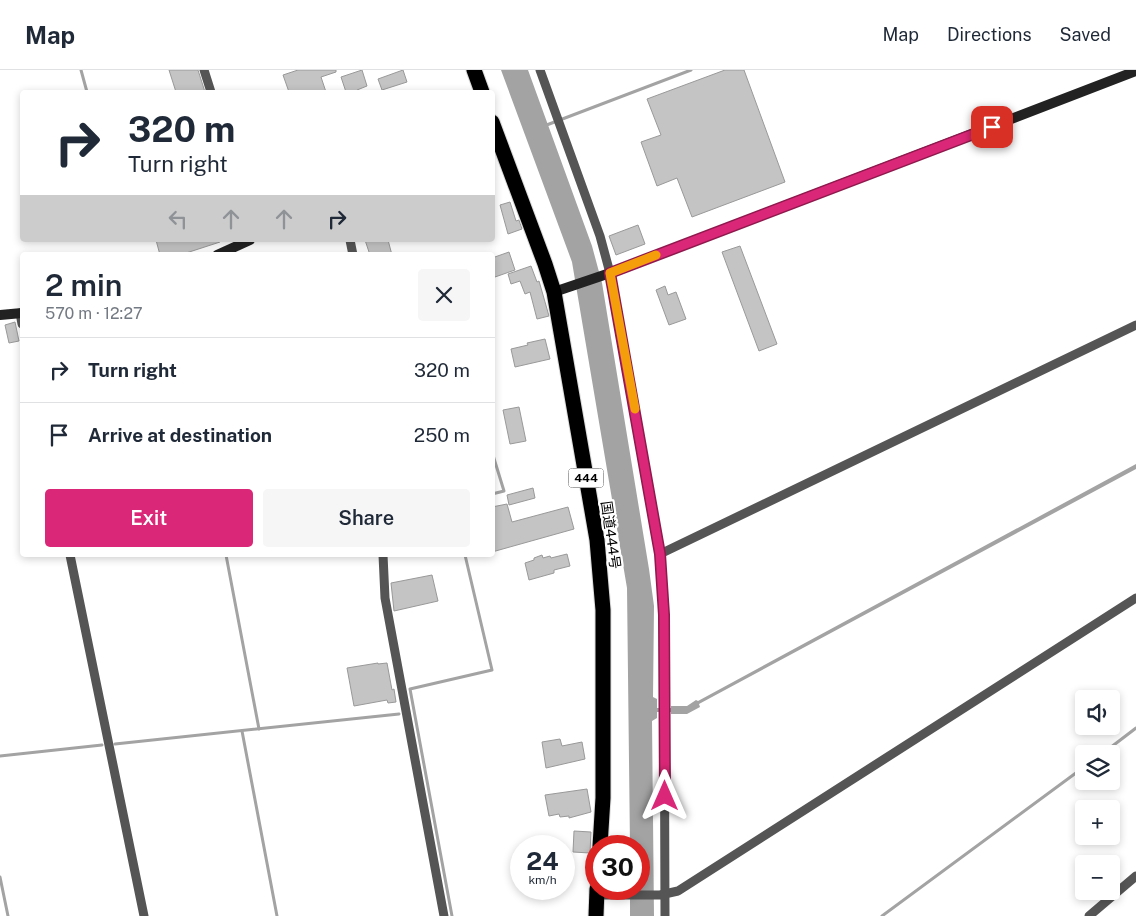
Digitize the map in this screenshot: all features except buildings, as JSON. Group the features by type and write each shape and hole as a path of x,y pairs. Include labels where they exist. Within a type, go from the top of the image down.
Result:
{"highway":[{"path":"474,70 481,90"},
{"name":"国道444号","path":"495,132 554,292 597,540 603,610 603,788 601,835"},
{"path":"596,916 597,900"}],"street":[{"path":"204,70 210,90"},
{"path":"540,70 600,236 660,554 664,615 662,895 665,916"},
{"path":"554,292 607,274 1136,71"},
{"path":"224,252 246,242"},
{"path":"0,315 20,316"},
{"path":"660,554 1136,325"},
{"path":"70,557 144,916"},
{"path":"383,557 385,598 444,916"},
{"path":"650,895 662,895 678,891 1136,598"},
{"path":"1089,916 1136,876"}],"shaded area":[{"path":"501,70 528,70 592,246 602,283 654,606 653,697 657,699 657,708 687,706 696,700 698,701 1136,464 1136,469 699,704 700,707 687,714 657,712 657,718 652,721 654,916 630,916 630,900 650,900 650,835 630,835 627,588 572,262"}],"waterway":[{"path":"81,70 86,90"},
{"path":"544,126 691,70"},
{"path":"495,462 504,491 495,493"},
{"path":"226,557 259,729"},
{"path":"452,916 410,689 492,670 465,557"},
{"path":"115,744 399,714"},
{"path":"1114,745 1136,728"},
{"path":"242,731 277,916"},
{"path":"0,756 102,745"},
{"path":"882,916 1075,774"},
{"path":"0,877 8,916"}],"slow traffic":[{"path":"635,409 610,273 656,255"}],"route":[{"path":"665,796 664,615 660,554 610,273 992,127"}]}
